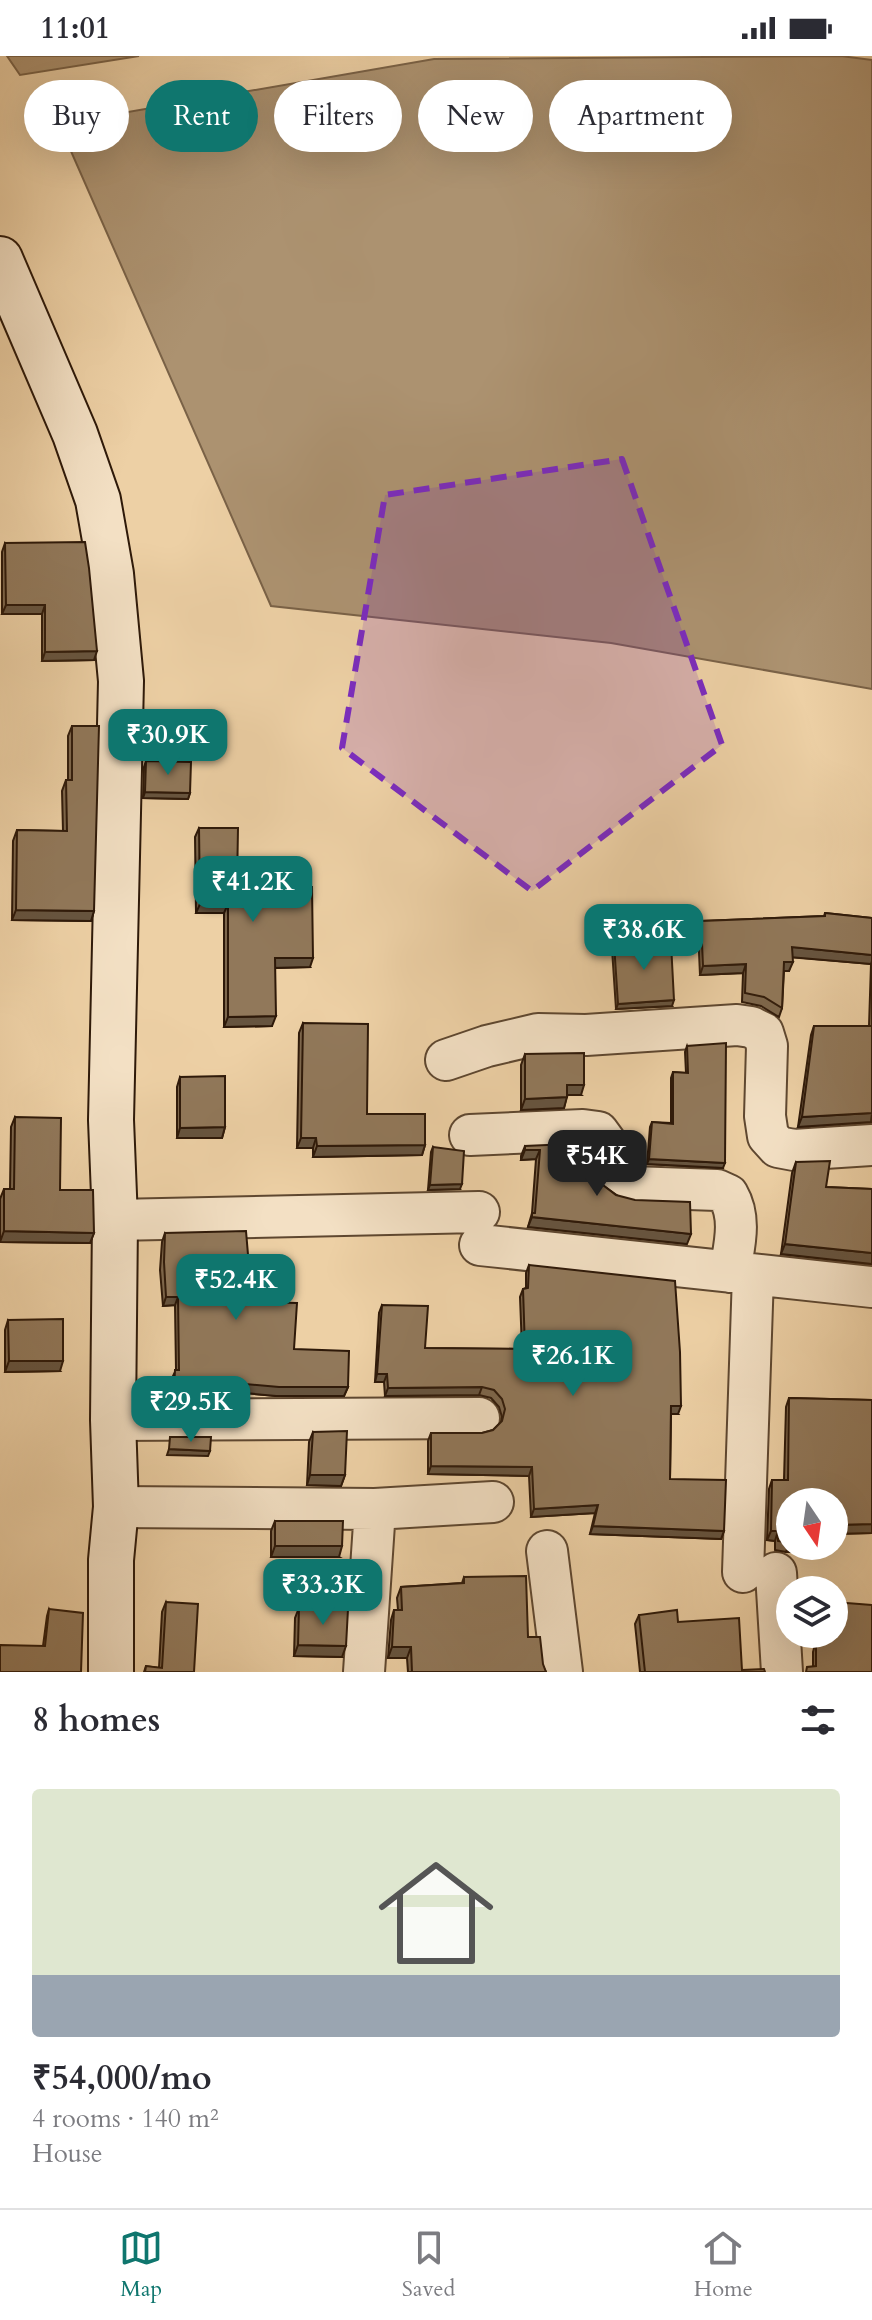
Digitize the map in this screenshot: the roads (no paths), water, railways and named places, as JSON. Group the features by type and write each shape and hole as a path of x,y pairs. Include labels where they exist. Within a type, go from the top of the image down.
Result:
{"main road":[{"path":"0,259 16,335 75,434 98,500 111,574 121,681 111,1120 115,1220 113,1420 116,1507 111,1560 111,1672"}],"street":[{"path":"446,1060 538,1034 586,1035 737,1025 751,1027 763,1033 767,1046 765,1116 768,1136 778,1147 794,1150 872,1145"},
{"path":"470,1135 598,1132 606,1143 612,1172 619,1183 632,1187 717,1190 728,1195 735,1207 742,1274 759,1572 782,1672"},
{"path":"115,1220 480,1228 742,1274 872,1287"},
{"path":"113,1420 479,1418"},
{"path":"116,1507 375,1509 493,1502"},
{"path":"364,1672 375,1509"},
{"path":"547,1551 562,1672"}]}
